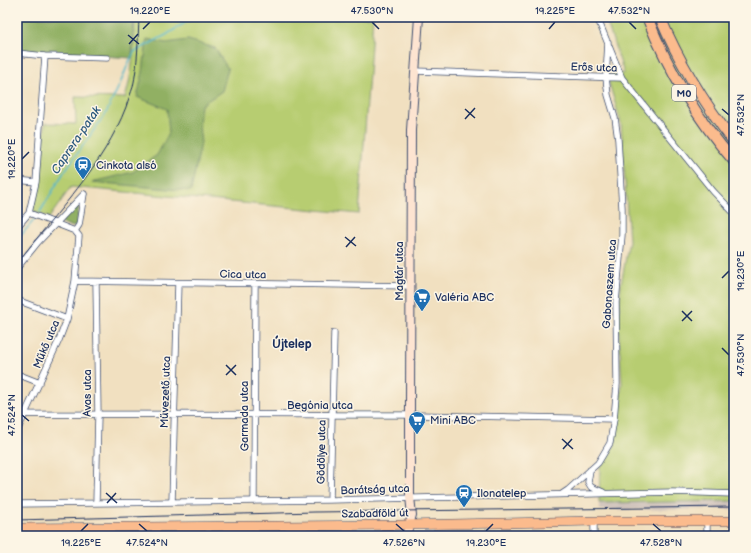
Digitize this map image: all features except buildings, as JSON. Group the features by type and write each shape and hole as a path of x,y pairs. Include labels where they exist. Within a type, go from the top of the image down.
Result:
{"highway":[{"name":"M0","path":"647,17 662,53 691,104 712,134 734,161"},
{"name":"M0","path":"660,17 677,55 694,86 734,142"}],"main road":[{"name":"Szabadföld út","path":"17,528 38,532 142,531 207,526 734,520"}],"street":[{"name":"Magtár utca","path":"406,536 412,515 410,497 411,130 419,17"},
{"path":"598,17 622,78"},
{"name":"Gabonaszem utca","path":"560,495 568,490 598,463 610,443 614,420 617,384 616,302 622,235 622,208 618,140 615,118 608,95 606,78 608,42"},
{"path":"17,53 45,56 107,58"},
{"path":"17,227 28,213 36,182 45,56"},
{"name":"Erős utca","path":"414,71 622,78 713,191 734,213"},
{"path":"17,180 36,182"},
{"path":"17,268 38,242 55,224 84,194 79,225 75,231 55,224 28,213"},
{"name":"Műkő utca","path":"17,431 40,383 67,319 75,281 77,259 79,236 75,231"},
{"name":"Cica utca","path":"75,281 410,286"},
{"name":"Avas utca","path":"96,282 98,414 96,503"},
{"name":"Művezető utca","path":"172,502 178,283"},
{"name":"Garmada utca","path":"254,501 255,284"},
{"path":"17,300 67,319"},
{"name":"Gödölye utca","path":"330,500 334,332"},
{"path":"17,374 40,383"},
{"name":"Begónia utca","path":"25,414 410,415 614,420"},
{"path":"590,469 588,482 591,487 607,494"},
{"name":"Barátság utca","path":"17,504 330,500 674,492 734,494"},
{"path":"707,520 707,536"},
{"path":"594,521 594,536"},
{"path":"207,526 210,536"}],"shaded area":[{"path":"734,501 734,509 599,510 599,503"}],"green space":[{"path":"17,17 134,17 132,58 17,50"},
{"path":"135,17 373,17 359,214 71,187 49,218 32,211 40,180 45,123 76,124 75,97 125,98 134,48"},
{"path":"605,17 734,17 734,501 599,503 600,465 614,446 618,420 622,383 618,321 621,284 629,241 621,123 607,76 624,73"},
{"path":"147,39 166,43 188,40 215,48 228,69 222,91 201,105 199,124 201,143 191,191 92,182 133,172 157,155 169,133 167,109 137,97 143,72"},
{"path":"79,201 77,225 73,227 59,222"}],"waterway":[{"name":"Caprera-patak","path":"40,212 64,172 106,113 134,52 166,35 194,17"},
{"name":"Caprera-patak","path":"17,240 35,219"}],"tram line":[{"path":"17,263 78,188 92,169 117,128 126,107 135,78 139,17"},
{"path":"17,520 315,512 734,507"}],"place":[{"name":"Cinkota alsó","path":"83,180"},
{"name":"Valéria ABC","path":"422,312"},
{"name":"Mini ABC","path":"417,435"},
{"name":"Ilonatelep","path":"464,508"}],"district":[{"name":"Újtelep","path":"292,344"}]}
